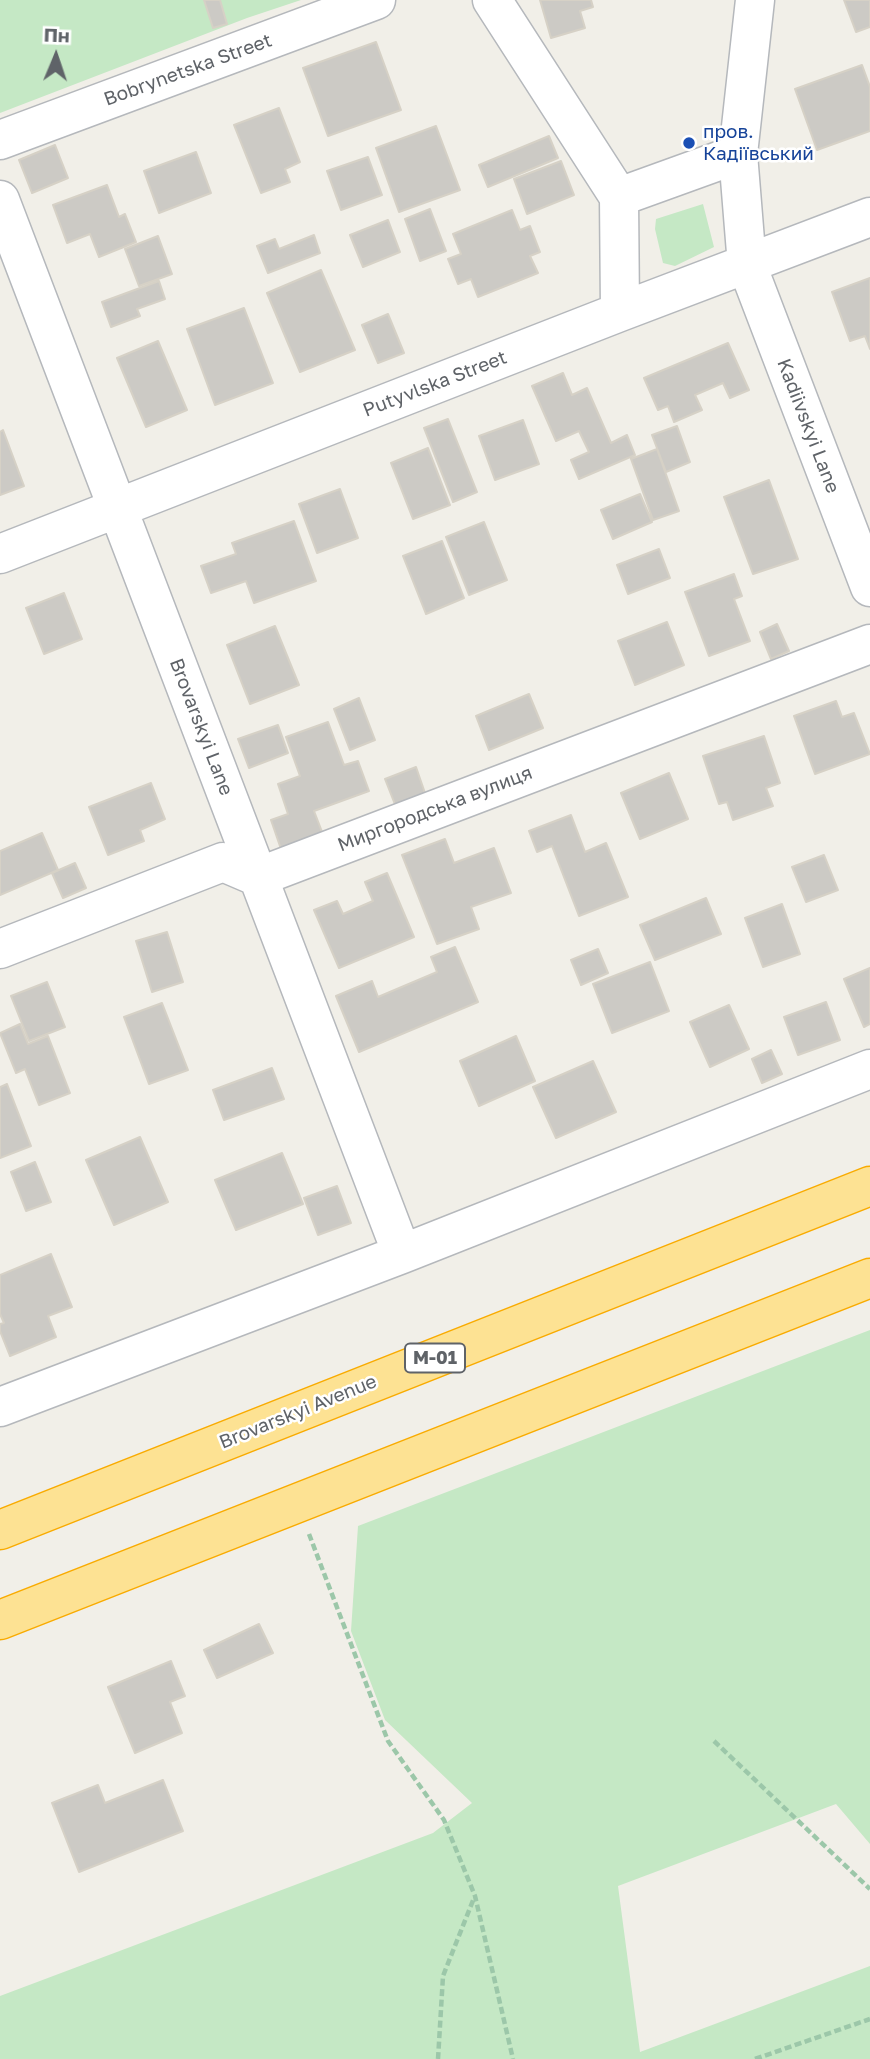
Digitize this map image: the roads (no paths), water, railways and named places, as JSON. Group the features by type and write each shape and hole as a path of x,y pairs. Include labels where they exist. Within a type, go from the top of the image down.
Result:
{"highway":[{"name":"Brovarskyi Avenue","path":"0,1530 870,1186"},
{"path":"0,1620 870,1278"}],"street":[{"name":"Bobrynetska Street","path":"0,140 376,0"},
{"path":"492,0 619,197 620,312"},
{"name":"Kadiivskyi Lane","path":"755,0 738,153 747,265 870,586"},
{"path":"619,197 738,153"},
{"name":"Brovarskyi Lane","path":"0,200 402,1254"},
{"name":"Putyvlska Street","path":"0,554 870,217"},
{"name":"Миргородська вулиця","path":"258,877 870,644"},
{"path":"0,949 223,862 258,877"},
{"path":"0,1407 402,1254 870,1069"}],"place":[{"name":"пров. Кадіївський","path":"689,143"}]}
